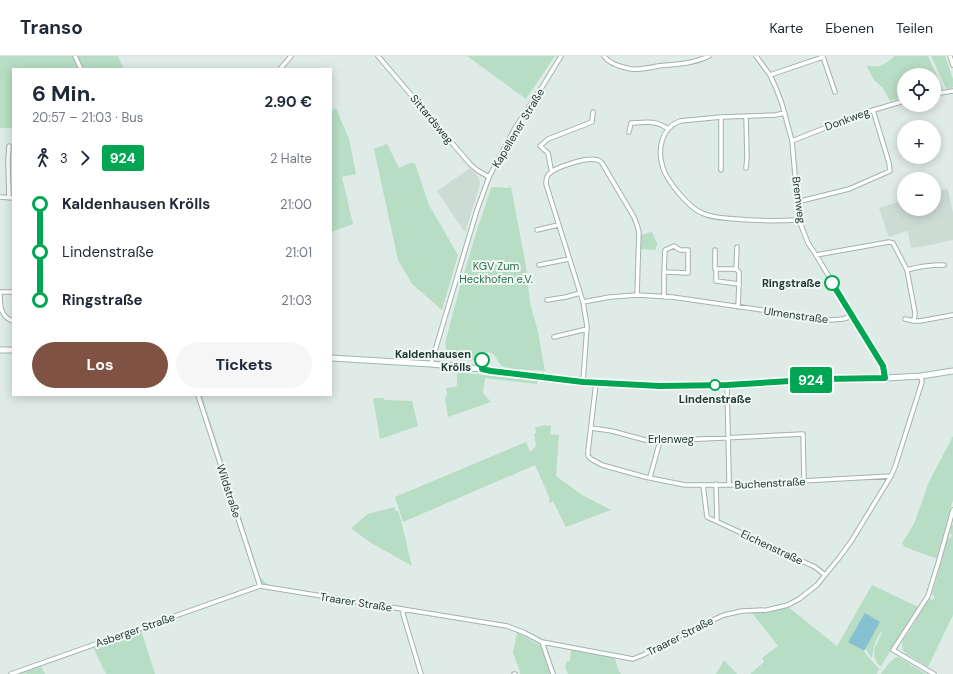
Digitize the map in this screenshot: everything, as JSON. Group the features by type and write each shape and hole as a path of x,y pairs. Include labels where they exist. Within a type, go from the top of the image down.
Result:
{"main road":[{"path":"0,350 12,350"},
{"path":"332,358 432,364 583,382 660,386 727,385 823,379 885,378 921,376 953,371"}],"street":[{"path":"75,56 81,68"},
{"path":"281,68 291,56"},
{"name":"Sittardsweg","path":"378,56 470,164 489,177"},
{"name":"Kapellener Straße","path":"432,364 477,210 489,177 515,128 561,56"},
{"path":"604,56 607,61 631,69 695,62 709,56"},
{"name":"Bremweg","path":"756,56 770,75 785,113 794,155 799,220 808,243 883,366 885,378"},
{"path":"950,56 953,65"},
{"path":"770,75 823,57 835,92"},
{"path":"941,93 953,91"},
{"name":"Donkweg","path":"792,141 836,123 897,103"},
{"path":"797,202 849,189 890,171 873,110"},
{"path":"552,171 548,153 540,146 548,139 592,122 593,112"},
{"path":"785,113 775,115 721,117 680,121 674,123 664,134 661,146 661,156 667,177 686,200 701,213 727,219 783,221 799,220"},
{"path":"746,116 746,168"},
{"path":"721,117 722,170"},
{"path":"629,132 631,123 652,122 662,124 668,129"},
{"path":"0,197 11,197 8,162 9,146"},
{"path":"583,382 587,326 580,294 546,184 546,178 552,171 584,160 598,160 602,163 638,225 637,295"},
{"path":"537,230 558,225"},
{"path":"816,255 889,242 893,244 907,270 915,313 914,320"},
{"path":"664,272 688,273 688,250 680,250 674,246 665,250 664,272 664,297"},
{"path":"737,247 736,269 739,272 738,307"},
{"path":"715,250 714,269 716,269 716,281 739,284"},
{"path":"539,265 569,259"},
{"path":"907,270 920,266 944,265"},
{"path":"716,269 736,269"},
{"path":"11,292 0,292 1,310 4,316 12,321"},
{"path":"547,300 580,294"},
{"name":"Ulmenstraße","path":"582,302 610,297 637,295 664,297 831,320 853,316"},
{"path":"905,319 920,321 953,315"},
{"path":"554,337 587,329"},
{"name":"Traarer Straße","path":"260,586 507,626 542,642 633,658 643,655 686,632 724,615 742,611 767,610 788,605 808,593 817,585 852,540 891,476 920,389 922,382 921,376"},
{"name":"Buchenstraße","path":"596,383 588,456 602,465 685,485 891,476"},
{"path":"727,385 729,484"},
{"name":"Wildstraße","path":"198,396 260,586"},
{"name":"Erlenweg","path":"591,428 612,431 645,440 660,441 803,434 804,481"},
{"path":"650,477 660,441"},
{"path":"716,484 718,521"},
{"name":"Eichenstraße","path":"703,485 707,517 815,568 826,575"},
{"path":"934,674 893,650 928,596 953,513"},
{"name":"Asberger Straße","path":"11,674 260,586"},
{"path":"403,609 402,614 422,674"},
{"path":"542,642 553,674"}],"shaded area":[{"path":"470,168 479,177 480,184 466,230 464,231 437,191"},
{"path":"948,189 953,213 953,240 911,248 908,231 890,237 888,235 879,208 897,202 897,216 941,216 941,190"}],"green space":[{"path":"0,56 118,56 124,68 12,68 12,128 0,128"},
{"path":"467,56 555,56 526,99"},
{"path":"895,56 928,56 933,68 897,68 897,99 890,101 883,88 874,80 866,65 879,66"},
{"path":"931,56 945,56 953,79 953,87 950,89 946,88 941,77 941,68 937,68"},
{"path":"336,108 349,139 356,174 342,177 353,224 332,232 332,110"},
{"path":"387,144 399,168 409,163 415,164 429,205 458,255 442,310 412,284 398,260 374,149"},
{"name":"KGV Zum Heckhofen e.V.","path":"511,187 526,266 530,303 538,332 545,371 504,367 499,363 495,356 489,352 482,353 478,361 458,359 447,352 445,343 461,283 491,188"},
{"path":"652,232 658,245 656,246 656,250 640,249 640,235"},
{"path":"457,372 537,381 537,384 485,378 483,393 491,402 448,417 445,398 447,395 446,388 455,387 457,385"},
{"path":"201,396 260,577 272,586 382,604 266,586 261,583"},
{"path":"373,398 412,401 418,426 380,439"},
{"path":"543,425 551,426 550,434 559,435 556,476 582,495 611,510 566,527 553,501 550,503 549,497 535,465 403,522 395,497 526,442 530,452 536,446 534,434 536,433 535,427"},
{"path":"953,436 953,500 937,557 935,558 905,547 902,543 914,524 929,482"},
{"path":"395,507 395,510 399,513 412,566 368,541 351,528 368,514"},
{"path":"953,524 953,615 928,667 905,653 902,645 903,639 909,632 928,599 934,599 932,594 948,537 951,538 952,535 950,534"},
{"path":"872,585 918,607 881,666 876,662 874,653 882,633 881,632 876,642 872,658 865,648 880,622 865,614 848,642 864,651 879,669 877,674 750,674 764,662 762,658 778,646 751,612 770,611 788,607 837,646"},
{"path":"141,630 155,674 106,674 93,647"},
{"path":"517,632 541,646 550,674 520,674 513,653"},
{"path":"571,650 615,658 618,670 621,674 568,674 565,667 567,661 570,661"},
{"path":"896,657 926,674 881,674 888,664"},
{"path":"724,660 737,674 716,674"},
{"path":"41,667 45,674 18,674"}],"water":[{"path":"865,613 880,622 864,651 848,642"}],"bus line":[{"name":"924","path":"482,360 482,369 491,371 583,382 660,386 727,385 823,379 885,378 883,366 832,283"}],"place":[{"name":"Ringstraße","path":"832,283"},
{"name":"Kaldenhausen Krölls","path":"482,360"},
{"name":"Lindenstraße","path":"715,385"}]}
